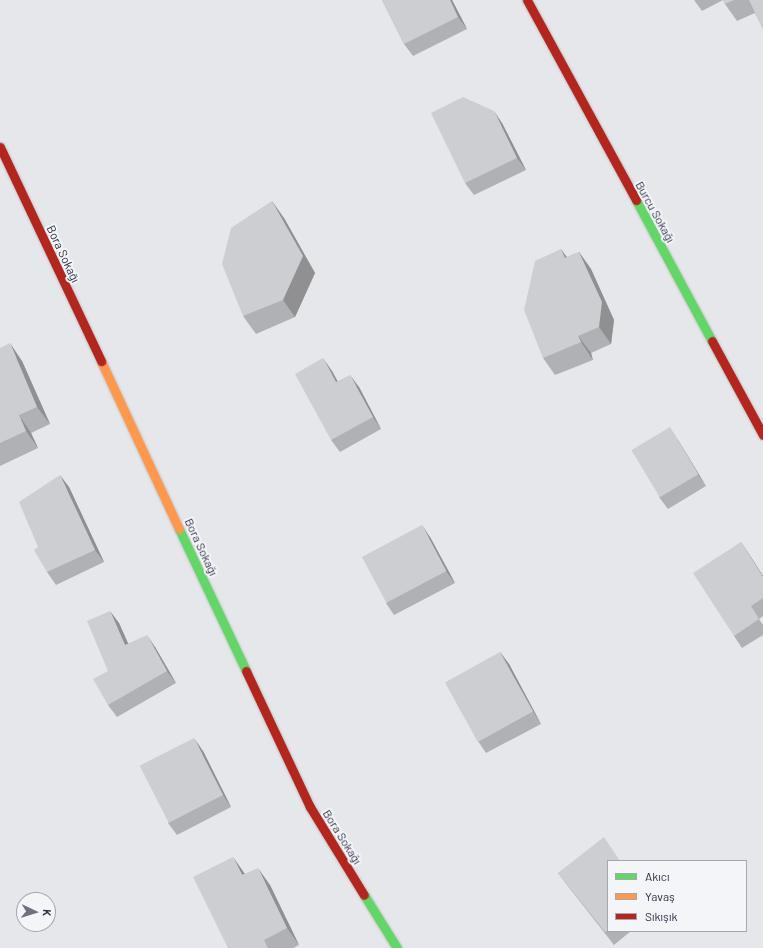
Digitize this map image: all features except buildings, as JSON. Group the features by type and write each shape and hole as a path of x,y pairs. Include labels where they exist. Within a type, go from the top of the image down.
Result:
{"street":[{"name":"Burcu Sokağı","path":"527,0 763,435"},
{"name":"Bora Sokağı","path":"0,147 310,807 397,948"}],"traffic: fast":[{"path":"636,200 712,341"},
{"path":"179,529 246,671"},
{"path":"364,895 397,948"}],"traffic: slow":[{"path":"101,361 179,529"}],"traffic: jam":[{"path":"527,0 636,200"},
{"path":"0,147 101,361"},
{"path":"712,341 763,435"},
{"path":"246,671 310,807 364,895"}]}
